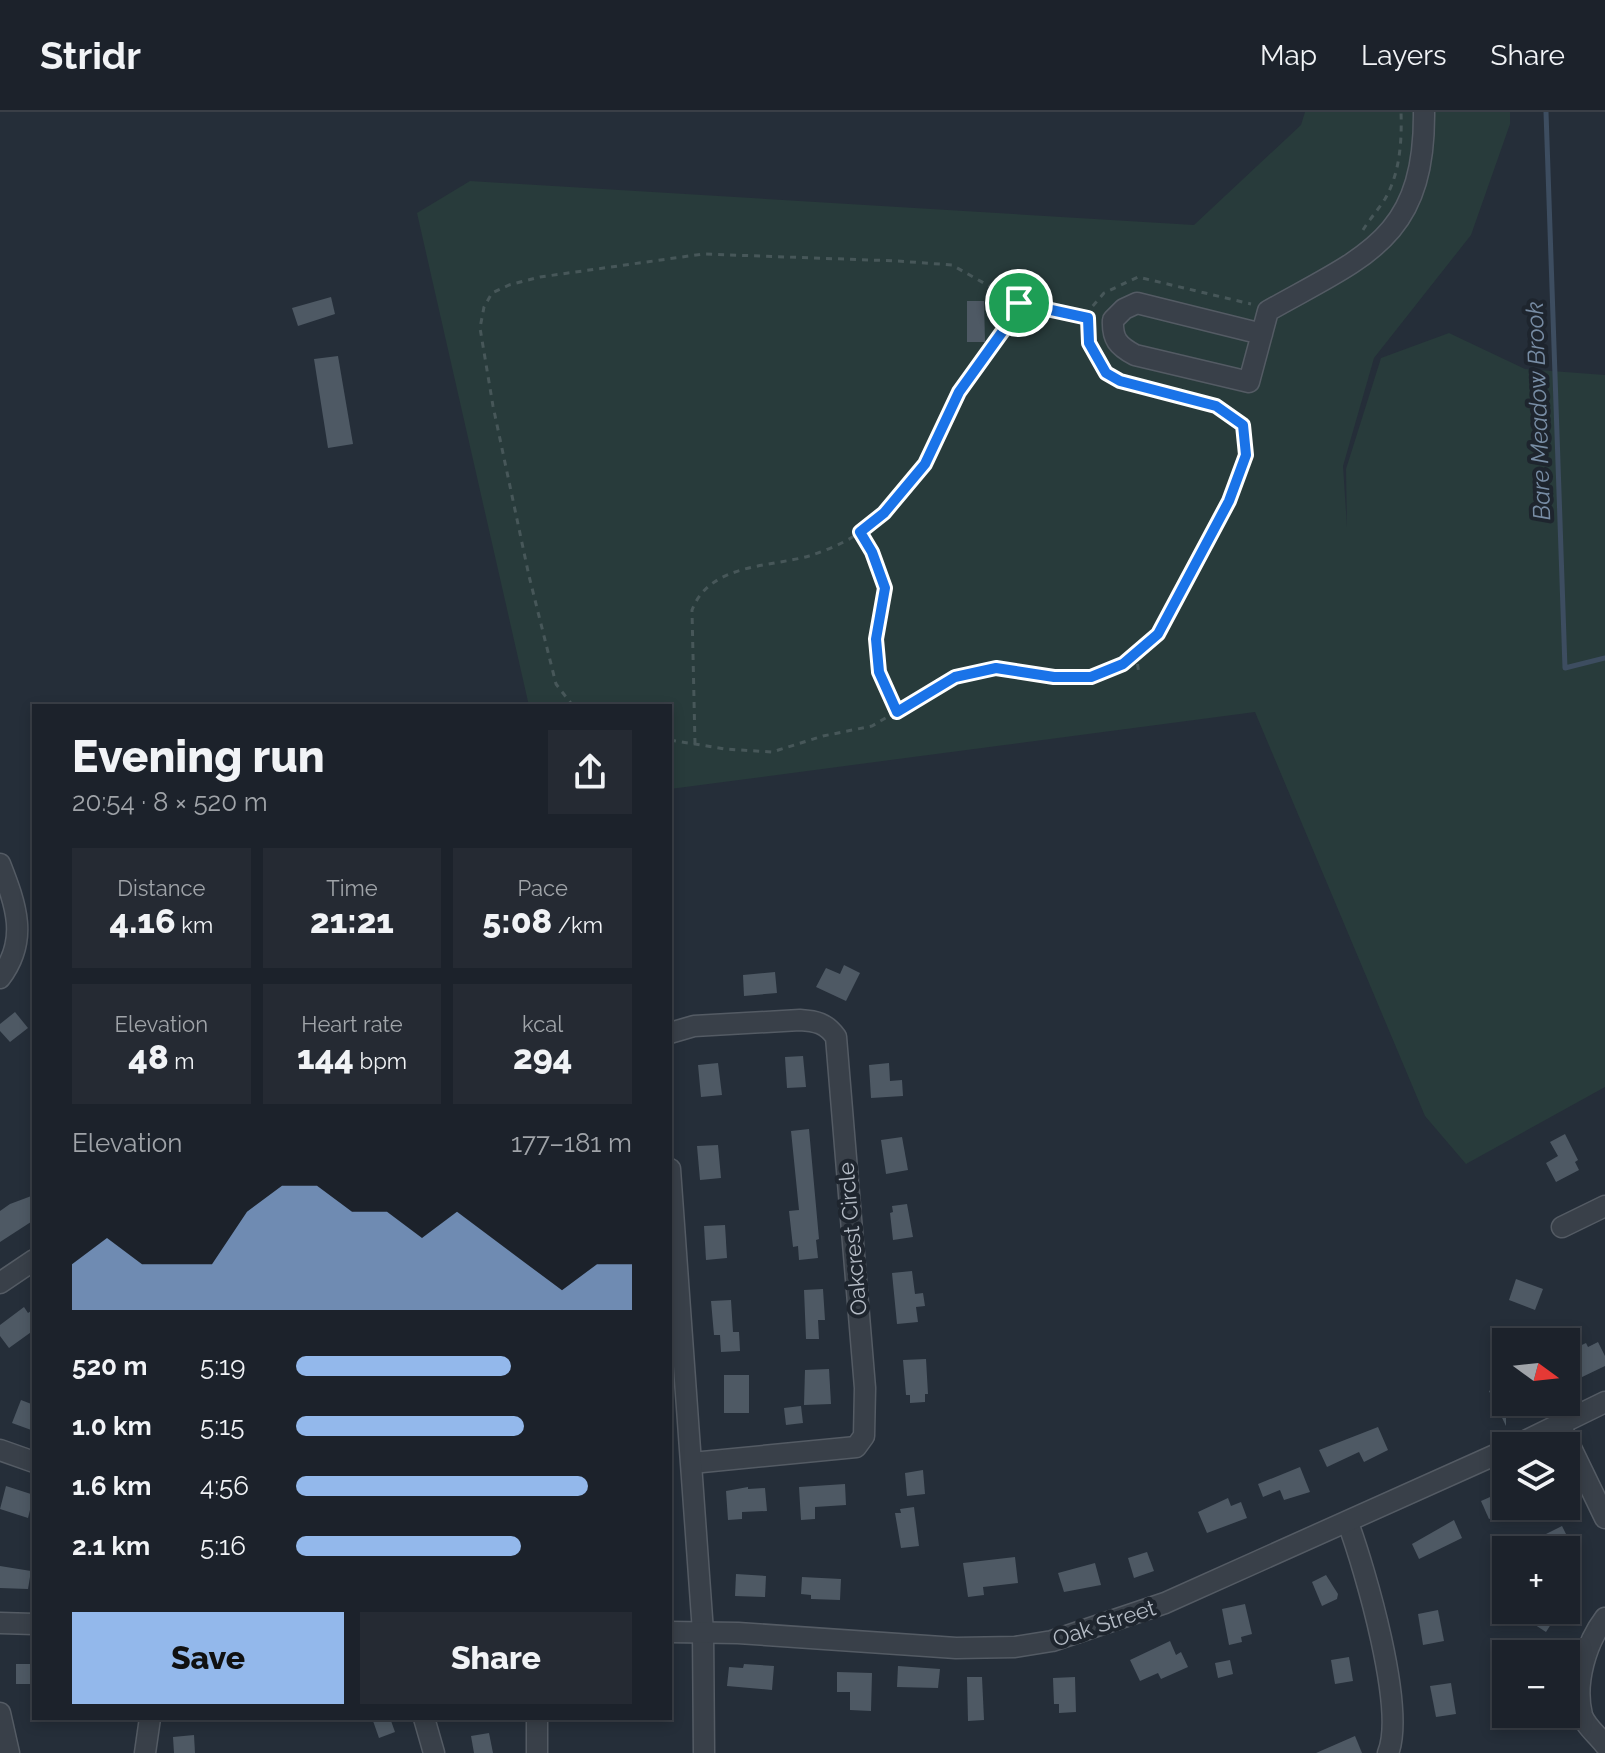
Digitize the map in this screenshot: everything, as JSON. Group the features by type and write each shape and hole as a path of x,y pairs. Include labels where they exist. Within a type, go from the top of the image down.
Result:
{"street":[{"path":"1262,334 1137,303 1124,309 1112,324 1112,333 1120,347 1135,355 1249,382 1262,334 1268,311 1359,260 1391,230 1416,183 1423,150 1424,112"},
{"path":"0,864 9,888 18,937 12,961 0,978"},
{"name":"Oakcrest Circle","path":"672,1032 694,1026 800,1020 816,1021 829,1027 836,1037 865,1388 864,1436 856,1447 692,1463"},
{"path":"672,1196 703,1632 704,1753"},
{"path":"1562,1227 1605,1206"},
{"path":"0,1283 32,1261"},
{"path":"1545,1432 1605,1402"},
{"path":"1560,1425 1605,1518"},
{"path":"0,1450 32,1461"},
{"name":"Oak Street","path":"672,1632 956,1648 1015,1647 1052,1641 1135,1615 1492,1456"},
{"path":"1348,1523 1361,1559 1386,1663 1392,1717 1392,1745 1388,1753"},
{"path":"1605,1618 1593,1633 1586,1651 1581,1696 1583,1716 1605,1745"},
{"path":"0,1623 32,1624"},
{"path":"0,1713 9,1753"},
{"path":"145,1753 150,1720"},
{"path":"425,1720 434,1753"},
{"path":"537,1720 537,1753"}],"path":[{"path":"1363,229 1385,198 1394,178 1400,153 1401,112"},
{"path":"571,704 556,684 493,406 480,328 484,307 492,293 540,277 703,254 898,261 952,265 1019,303 1088,318"},
{"path":"672,740 725,749 772,752 823,736 872,726 955,677 996,668 1054,677 1091,677 1123,664 1158,634 1229,501 1246,455 1243,425 1216,406 1120,381 1106,373 1089,343 1088,318 1091,308 1104,293 1138,277 1258,305"},
{"path":"695,744 692,610 697,597 746,567 808,556 853,537 884,513 925,464 959,392 1019,303"},
{"path":"860,532 872,552 885,588 876,639 879,672 897,712"},
{"path":"1136,652 1139,675"}],"shaded area":[{"path":"1305,112 1510,112 1510,124 1471,235 1374,358 1343,466 1347,527 1346,469 1381,358 1449,333 1525,369 1605,375 1605,1087 1466,1164 1425,1116 1255,712 672,789 672,704 529,704 417,213 470,181 1194,225 1301,125"}],"building":[{"path":"331,297 335,314 298,326 292,308"},
{"path":"967,301 984,301 985,342 967,342"},
{"path":"338,356 353,444 328,448 314,359"},
{"path":"844,965 860,973 846,1001 816,987 826,968 840,974"},
{"path":"775,972 777,993 744,996 743,975"},
{"path":"15,1012 28,1028 10,1042 0,1031 0,1024"},
{"path":"803,1056 806,1087 787,1088 785,1057"},
{"path":"718,1063 722,1095 701,1097 698,1065"},
{"path":"889,1063 890,1081 902,1080 903,1096 871,1098 869,1065"},
{"path":"809,1129 818,1258 799,1260 798,1246 793,1247 789,1211 799,1210 791,1131"},
{"path":"1565,1134 1578,1160 1575,1162 1579,1170 1556,1182 1546,1163 1558,1156 1550,1142"},
{"path":"902,1137 908,1170 886,1174 881,1140"},
{"path":"718,1145 721,1178 700,1180 697,1146"},
{"path":"32,1196 32,1221 0,1242 0,1211"},
{"path":"907,1204 913,1237 893,1240 892,1206"},
{"path":"725,1225 727,1258 706,1260 704,1226"},
{"path":"912,1271 915,1294 923,1293 925,1306 916,1307 918,1322 897,1324 892,1273"},
{"path":"1516,1279 1543,1289 1535,1310 1509,1300"},
{"path":"823,1289 825,1320 818,1320 819,1339 806,1339 804,1290"},
{"path":"731,1300 733,1332 739,1332 740,1351 721,1352 720,1335 714,1335 711,1301"},
{"path":"24,1307 28,1313 32,1310 32,1331 9,1348 0,1336 0,1325"},
{"path":"1598,1342 1605,1356 1605,1366 1580,1378 1580,1346 1586,1343 1588,1347"},
{"path":"926,1359 928,1394 925,1394 925,1402 910,1403 910,1395 906,1395 903,1360"},
{"path":"829,1369 831,1404 804,1405 805,1370"},
{"path":"724,1375 749,1375 749,1413 724,1413"},
{"path":"21,1400 32,1404 32,1430 12,1423"},
{"path":"801,1406 803,1423 786,1425 784,1408"},
{"path":"1378,1427 1388,1450 1364,1462 1359,1452 1327,1467 1319,1450"},
{"path":"1300,1467 1310,1492 1284,1500 1280,1490 1263,1497 1258,1484"},
{"path":"923,1470 925,1494 907,1496 905,1473"},
{"path":"845,1484 846,1505 815,1507 815,1519 801,1520 799,1487"},
{"path":"6,1486 32,1494 32,1510 28,1518 0,1509"},
{"path":"765,1488 767,1511 742,1512 742,1519 728,1520 726,1491"},
{"path":"1492,1496 1492,1518 1489,1519 1481,1501"},
{"path":"1228,1498 1231,1506 1241,1502 1247,1518 1207,1533 1198,1512"},
{"path":"914,1507 919,1546 901,1548 895,1513"},
{"path":"1454,1520 1462,1538 1419,1559 1412,1544"},
{"path":"1562,1526 1567,1536 1544,1536"},
{"path":"1147,1552 1154,1571 1134,1578 1128,1558"},
{"path":"1015,1557 1018,1583 983,1587 984,1595 968,1597 963,1563"},
{"path":"1095,1563 1101,1585 1064,1592 1058,1573"},
{"path":"0,1566 31,1571 28,1589 0,1588"},
{"path":"736,1574 766,1576 765,1597 735,1596"},
{"path":"1326,1575 1338,1594 1337,1599 1322,1606 1312,1582"},
{"path":"802,1577 841,1579 840,1600 811,1599 811,1595 801,1594"},
{"path":"1245,1604 1252,1634 1241,1637 1242,1642 1229,1645 1222,1609"},
{"path":"1438,1610 1444,1641 1423,1645 1418,1614"},
{"path":"1534,1624 1551,1624 1546,1632"},
{"path":"1170,1641 1176,1655 1181,1652 1188,1667 1161,1679 1158,1673 1140,1681 1130,1660"},
{"path":"1349,1657 1353,1681 1335,1684 1331,1660"},
{"path":"1230,1660 1233,1674 1218,1678 1215,1663"},
{"path":"16,1664 32,1664 32,1684 16,1684"},
{"path":"744,1664 774,1666 772,1690 727,1686 729,1667 743,1668"},
{"path":"898,1666 940,1669 938,1688 897,1687"},
{"path":"837,1672 872,1673 871,1711 850,1710 850,1692 837,1692"},
{"path":"967,1677 982,1677 984,1720 968,1721"},
{"path":"1075,1677 1076,1712 1059,1713 1059,1704 1054,1704 1053,1678"},
{"path":"1451,1683 1456,1714 1436,1717 1430,1686"},
{"path":"373,1720 391,1720 395,1732 379,1738"},
{"path":"489,1733 493,1753 474,1753 471,1736"},
{"path":"194,1735 195,1753 174,1753 173,1737"},
{"path":"1355,1736 1362,1753 1316,1753"}],"waterway":[{"name":"Bare Meadow Brook","path":"1546,112 1565,668 1605,658"}],"route":[{"path":"1019,303 1088,318 1089,343 1106,373 1120,381 1216,406 1243,425 1246,455 1229,501 1158,634 1123,664 1091,677 1054,677 996,668 955,677 897,712 879,672 876,639 885,588 883,577 860,532 884,513 925,464 959,392 1019,303"}]}
